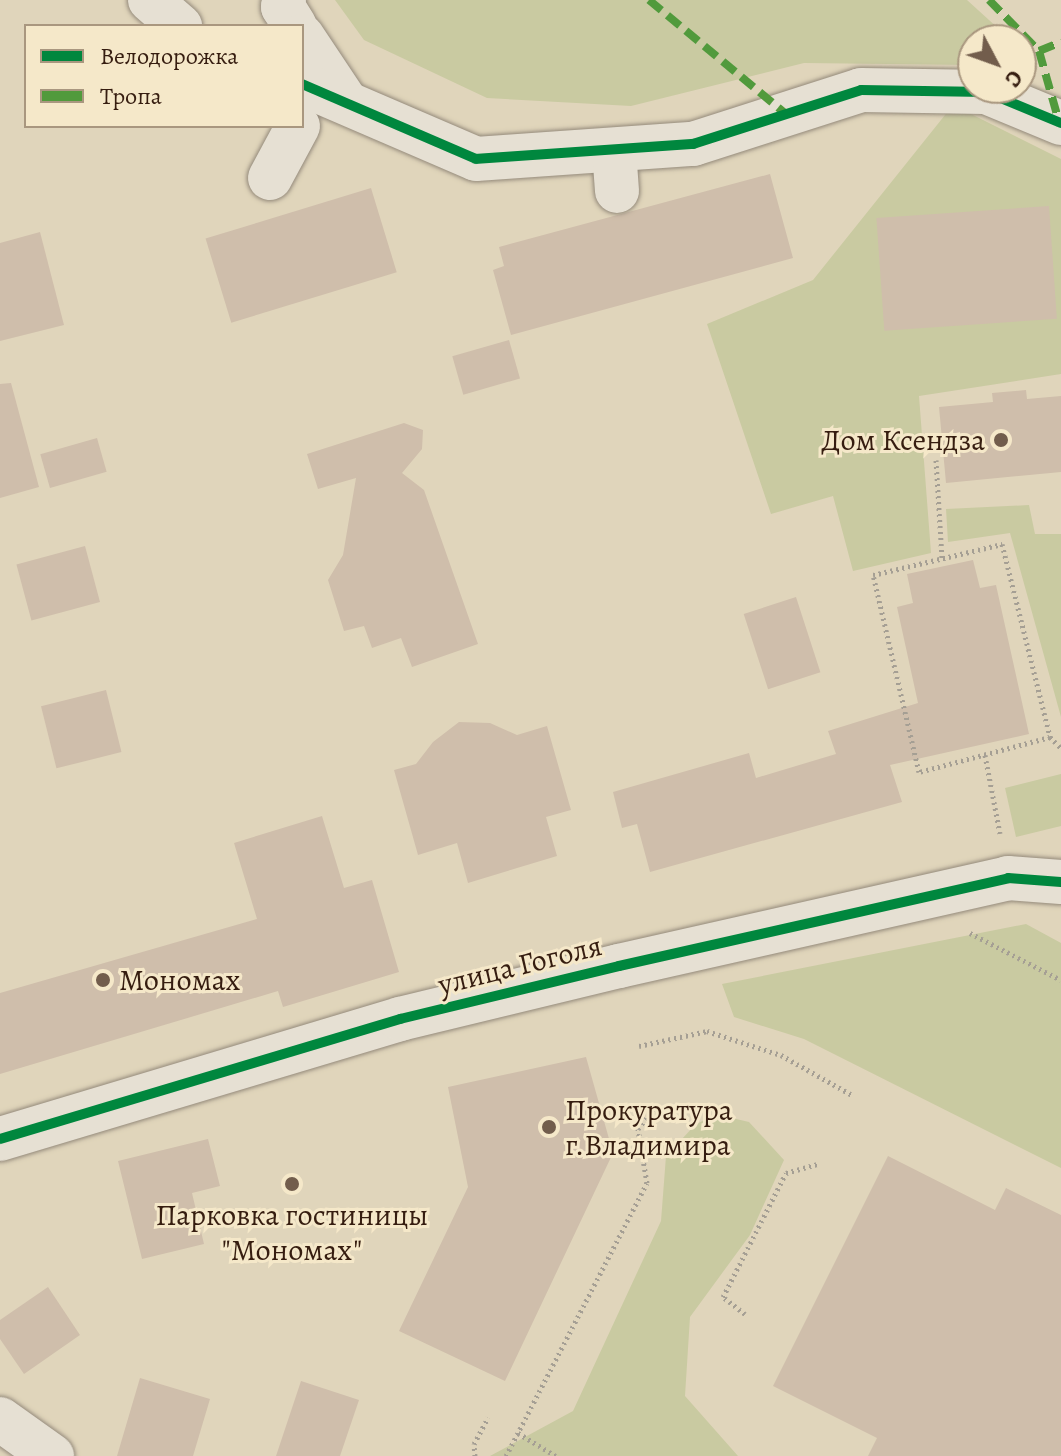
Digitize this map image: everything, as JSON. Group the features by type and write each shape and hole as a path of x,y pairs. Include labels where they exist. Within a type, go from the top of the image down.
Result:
{"street":[{"path":"150,0 178,24"},
{"path":"284,0 283,7 294,24"},
{"path":"304,48 313,104 476,159 615,170 696,160 861,90 986,92 1061,123"},
{"path":"270,178 299,128"},
{"name":"улица Гоголя","path":"0,1139 400,1019 1008,878 1061,882"},
{"path":"0,1419 52,1456"}],"path":[{"path":"936,460 942,559"},
{"path":"1050,737 919,772 873,575 1002,544 1050,737 1061,748"},
{"path":"985,755 992,791"},
{"path":"905,900 1061,980"},
{"path":"639,1046 707,1031 781,1055 852,1095"},
{"path":"506,1456 647,1183 638,1129 654,1108"},
{"path":"745,1314 723,1297 786,1173 820,1163"},
{"path":"475,1456 474,1444 488,1418"},
{"path":"518,1433 556,1456"}],"green space":[{"path":"335,0 967,0 993,24 957,24 957,65 804,63 631,106 487,98 364,40"},
{"path":"953,105 1061,159 1061,374 919,396 931,553 853,571 833,496 771,514 707,324 813,280"},
{"path":"1029,505 1035,534 1061,534 1061,717 1010,533 948,542 946,509"},
{"path":"1061,774 1061,826 1016,837 1005,788"},
{"path":"1026,924 1061,943 1061,1168 804,1039 734,1017 722,984"},
{"path":"715,1114 749,1122 784,1160 750,1235 690,1317 685,1396 738,1456 490,1456 573,1411 661,1221 666,1156 695,1125"}],"building":[{"path":"770,174 793,258 511,335 493,270 504,266 499,247"},
{"path":"371,188 397,272 231,323 206,239"},
{"path":"1049,206 1057,319 884,331 876,218"},
{"path":"40,232 64,325 0,341 0,243"},
{"path":"509,340 520,378 463,395 452,356"},
{"path":"11,383 39,487 0,498 0,384"},
{"name":"Дом Ксендза","path":"1026,390 1027,399 1061,396 1061,472 946,483 939,407 993,402 992,393"},
{"path":"404,423 423,430 422,449 402,473 424,490 478,644 412,667 401,638 372,648 364,626 344,631 328,580 343,555 356,478 318,489 307,454"},
{"path":"97,438 107,472 50,488 40,454"},
{"path":"85,546 100,602 31,620 16,564"},
{"path":"973,560 980,588 996,585 1029,734 890,765 902,802 650,872 637,824 622,828 613,792 749,753 756,778 836,754 828,731 918,703 897,607 913,603 907,574"},
{"path":"796,597 820,672 768,689 744,614"},
{"path":"106,690 121,752 56,768 41,706"},
{"path":"459,722 490,723 517,735 547,726 571,810 546,817 557,856 468,883 457,843 418,855 394,770 416,764 433,742"},
{"path":"322,816 344,888 372,880 399,972 283,1007 278,991 0,1074 0,993 257,919 234,843"},
{"path":"586,1057 613,1153 505,1381 399,1331 468,1187 448,1087"},
{"path":"208,1139 220,1186 192,1193 204,1244 142,1259 118,1161"},
{"path":"888,1156 995,1210 1006,1188 1061,1215 1061,1456 868,1456 877,1438 773,1386"},
{"path":"48,1287 80,1335 24,1374 0,1339 0,1320"},
{"path":"140,1378 210,1399 193,1456 117,1456"},
{"path":"301,1381 359,1400 340,1456 276,1456"}],"marked path":[{"path":"649,0 786,114"},
{"path":"989,0 1039,51 1060,125"},
{"path":"1039,51 1061,42"}],"cycle path":[{"path":"304,85 476,159 693,144 861,90 986,92 1061,123"},
{"path":"0,1139 400,1019 1008,878 1061,882"}],"place":[{"name":"Дом Ксендза","path":"1001,440"},
{"name":"Мономах","path":"103,980"},
{"name":"Прокуратура г.Владимира","path":"549,1127"},
{"name":"Парковка гостиницы \"Мономах\"","path":"292,1184"}]}
